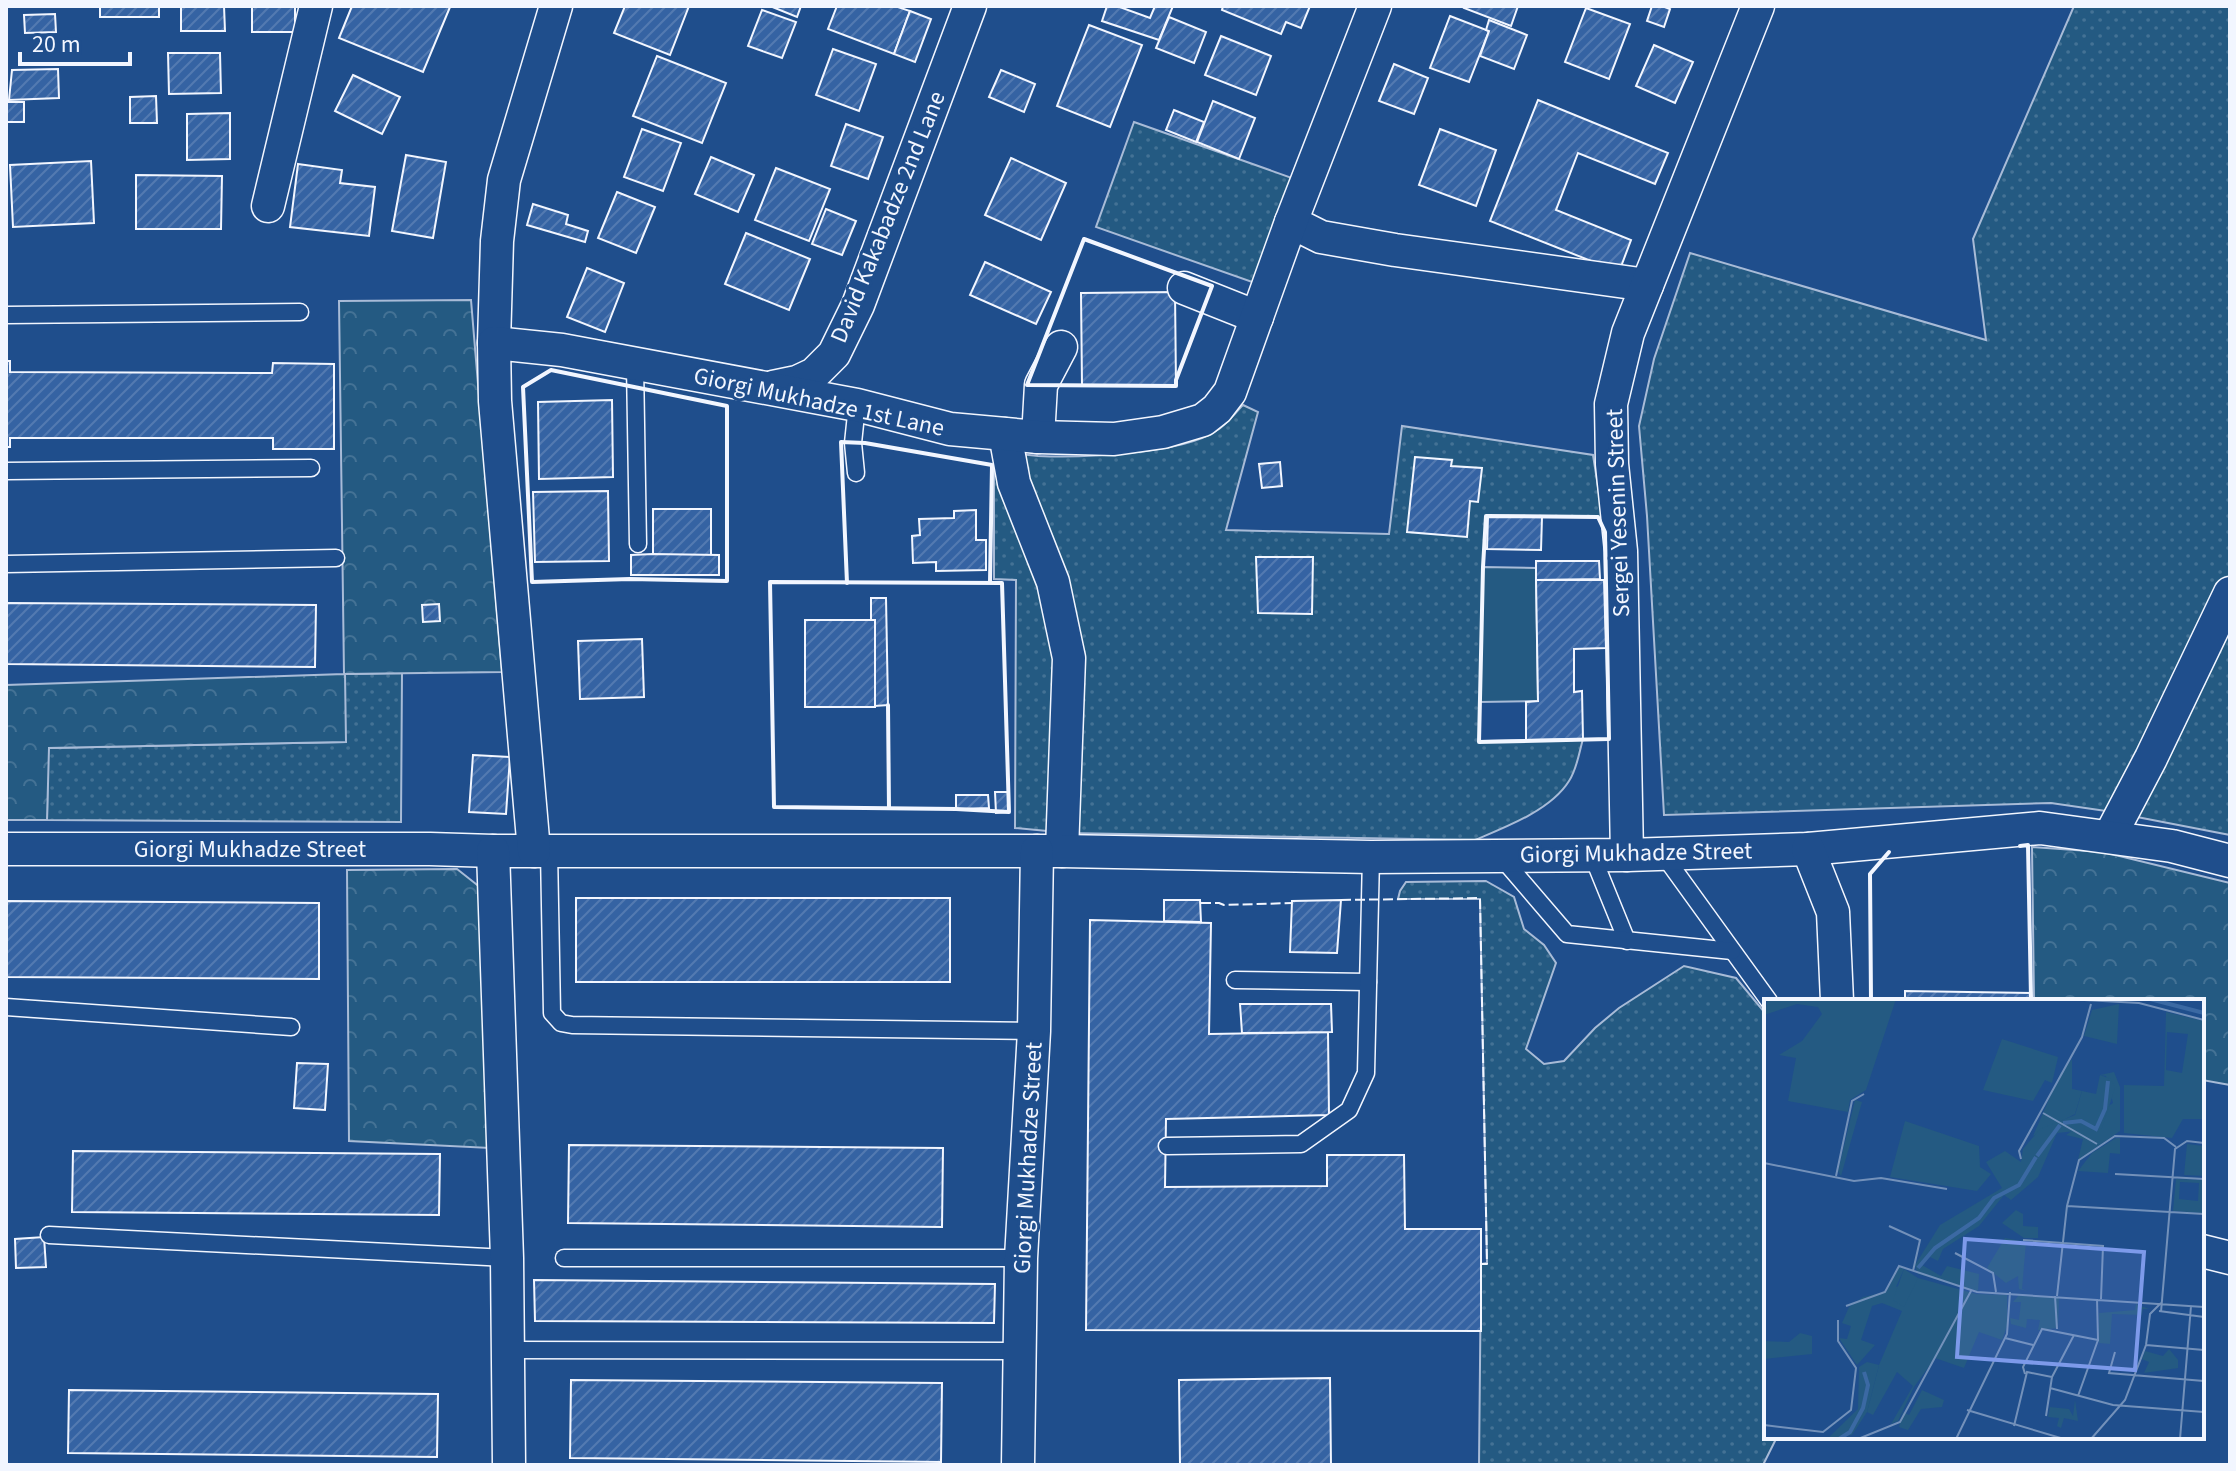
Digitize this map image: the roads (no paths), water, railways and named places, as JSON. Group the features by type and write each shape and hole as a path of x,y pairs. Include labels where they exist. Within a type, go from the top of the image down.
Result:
{"street":[{"path":"268,206 316,6"},
{"path":"542,851 495,401 494,343 497,241 504,180 556,6"},
{"name":"David Kakabadze 2nd Lane","path":"766,388 797,382 814,374 834,354 858,305 970,6"},
{"name":"Giorgi Mukhadze 1st Lane","path":"494,343 562,350 857,405 950,429 1038,437 1114,439 1163,432 1203,420 1217,409 1230,392 1291,222 1375,6"},
{"name":"Sergei Yesenin Street","path":"1627,855 1621,551 1612,464 1611,404 1628,333 1758,6"},
{"path":"1291,222 1321,237 1647,285"},
{"path":"1184,288 1257,317"},
{"path":"1038,437 1041,385 1061,347"},
{"path":"1005,434 1014,483 1053,582 1069,658 1050,851"},
{"path":"2110,836 2230,593"},
{"name":"Giorgi Mukhadze Street","path":"6,849 1050,851 1371,857 1627,855 1808,849 2040,828 2172,846 2230,861"},
{"path":"1808,849 1833,912 1837,999"},
{"path":"493,851 507,1258 509,1465"},
{"name":"Giorgi Mukhadze Street","path":"1018,1465 1021,1258 1034,1031 1050,851"},
{"path":"2204,1252 2230,1258"}],"lane":[{"path":"6,315 300,312"},
{"path":"635,365 638,544"},
{"path":"856,473 853,443 857,405"},
{"path":"6,471 311,468"},
{"path":"6,564 336,558"},
{"path":"542,851 552,1013 561,1023 1034,1031"},
{"path":"1662,853 1768,999"},
{"path":"1592,855 1627,941"},
{"path":"1500,856 1567,934 1732,951"},
{"path":"1167,1146 1301,1144 1349,1110 1366,1073 1371,857"},
{"path":"1235,980 1368,982"},
{"path":"6,1007 291,1027"},
{"path":"49,1235 507,1258"},
{"path":"564,1258 1021,1258"},
{"path":"509,1350 1020,1351"}]}
